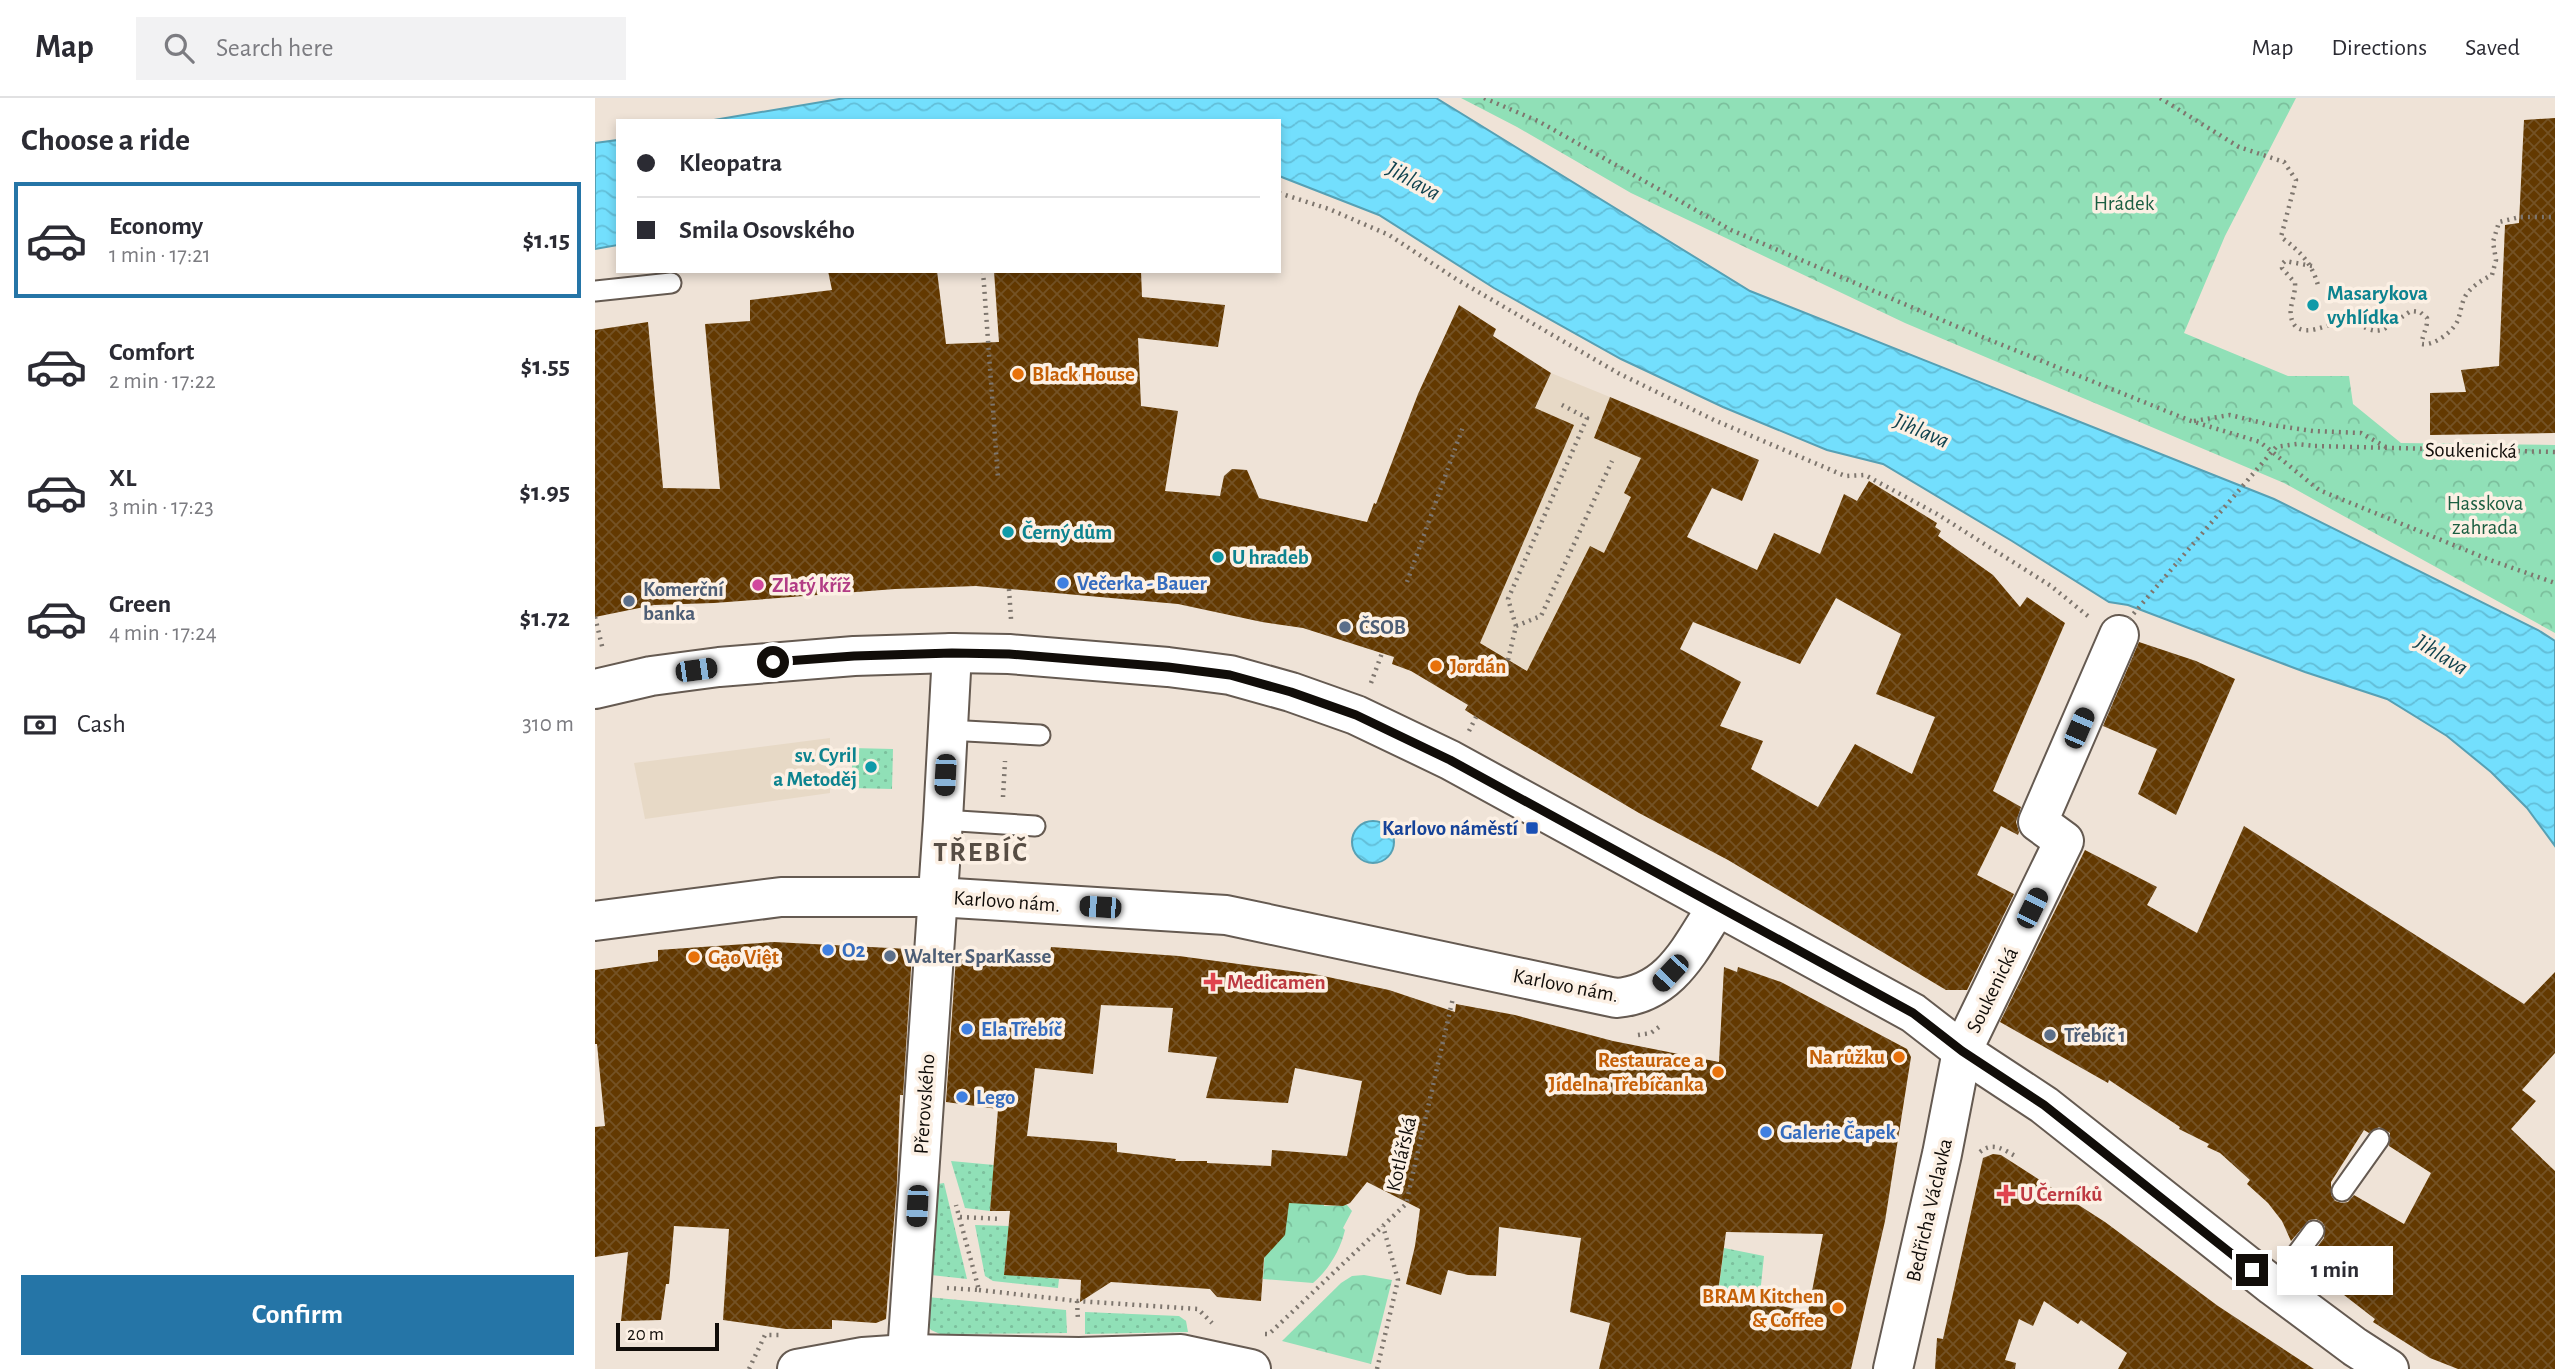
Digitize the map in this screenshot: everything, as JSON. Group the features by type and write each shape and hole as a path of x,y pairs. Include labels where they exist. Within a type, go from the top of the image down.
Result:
{"street":[{"name":"Soukenická","path":"1962,1051 2064,841 2038,822 2124,627"},
{"name":"Karlovo nám.","path":"937,897 952,653"},
{"path":"595,689 651,676 719,667 854,656 1009,654 1230,675 1291,692 1356,715 1450,760 1913,1013 1962,1051 2044,1105 2273,1286 2389,1369"},
{"name":"Karlovo nám.","path":"595,921 782,897 937,897 1226,915 1616,998 1632,997 1660,984 1681,962 1717,907"},
{"name":"Přerovského","path":"907,1354 937,897"},
{"name":"Bedřicha Václavka","path":"1893,1369 1942,1154 1962,1051"},
{"path":"797,1369 863,1357 907,1354 1131,1363 1234,1347"}],"lane":[{"path":"595,290 671,283"},
{"path":"947,730 1040,735"},
{"path":"943,820 1035,827"},
{"path":"2342,1191 2379,1139"},
{"path":"2273,1286 2314,1231"}],"path":[{"path":"1484,98 1538,121 1731,230 1965,330 2191,421 2260,442 2319,490 2490,560 2555,583"},
{"path":"2160,98 2239,147 2284,162 2296,180 2281,237 2303,253 2312,266 2319,289"},
{"path":"1281,193 1329,209 1389,235 1456,279 1606,366 1714,419 1845,476 1865,475 1937,514 2051,586 2086,615 2124,627"},
{"path":"2312,266 2285,261 2282,264 2282,268 2295,284 2290,315 2294,324 2302,330 2313,331 2347,317 2365,329 2378,332 2411,311 2420,312 2427,318 2428,327 2422,337 2422,344 2427,345 2441,338 2456,323 2468,293 2478,282 2492,275 2496,260 2493,242 2499,222 2520,217 2555,217"},
{"path":"983,273 998,479"},
{"path":"1509,660 1516,626 1509,599 1587,418 1560,404"},
{"path":"2191,421 2230,415 2282,427 2361,433 2386,448"},
{"path":"1407,582 1464,424"},
{"name":"Soukenická","path":"2124,627 2276,447 2297,444 2555,452"},
{"path":"1516,626 1541,616 1612,461"},
{"path":"1009,589 1011,616"},
{"path":"1372,681 1382,653"},
{"path":"1468,734 1476,717"},
{"path":"1003,800 1005,753"},
{"name":"Kotlářská","path":"1234,1347 1269,1334 1406,1204 1460,964"},
{"path":"1974,1161 1977,1154 1986,1147 1996,1146 2017,1157"},
{"path":"979,1290 960,1217 1001,1219"},
{"path":"1377,1369 1398,1280 1383,1226"},
{"path":"912,1286 1198,1309 1234,1347"}],"shaded area":[{"path":"1551,373 1698,433 1634,567 1565,693 1442,620"},
{"path":"830,738 830,793 645,819 634,763"}],"green space":[{"path":"1461,98 2296,98 2225,236 2184,333 2288,376 2349,376 2353,404 2401,443 2555,445 2555,633 2284,483 1905,323 1631,193"},
{"path":"852,748 893,749 892,789 852,788"},
{"path":"951,1161 994,1165 990,1211 965,1208"},
{"path":"944,1183 967,1279 931,1275 938,1184"},
{"path":"1269,1189 1324,1203 1324,1206 1347,1205 1352,1211 1343,1228 1343,1238 1337,1252 1329,1266 1313,1283 1263,1279"},
{"path":"975,1225 1009,1226 1004,1274 1059,1279 1058,1288 993,1281 985,1276"},
{"path":"1724,1248 1764,1256 1756,1333 1708,1369"},
{"path":"1364,1275 1392,1280 1371,1364 1282,1341 1341,1283 1352,1276"},
{"path":"927,1297 1066,1310 1067,1333 940,1334 931,1330 924,1321"},
{"path":"1085,1312 1179,1316 1186,1321 1188,1332 1085,1334"}],"water":[{"name":"Jihlava","path":"845,98 1436,98 1750,291 2274,499 2538,630 2555,641 2555,846 2527,808 2491,772 2447,736 2387,699 2305,672 2128,605 2109,602 1883,464 1827,450 1723,407 1621,359 1494,288 1379,215 1281,177 1281,119 720,119"},
{"path":"616,140 616,245 595,249 595,143"},
{"path":"1373,821 1388,827 1394,842 1388,857 1373,863 1358,857 1352,842 1358,827"}],"building":[{"path":"2555,118 2555,433 2430,435 2430,393 2466,392 2461,370 2499,366 2505,225 2519,223 2524,120"},
{"path":"828,273 937,273 946,344 999,342 994,273 1141,273 1142,297 1225,305 1218,347 1138,338 1141,406 1178,411 1165,491 1220,496 1224,476 1232,469 1247,470 1259,498 1367,522 1418,394 1459,305 1496,329 1493,336 1551,373 1535,408 1574,425 1480,643 1527,671 1590,546 1604,553 1631,497 1624,493 1641,458 1594,438 1610,397 1759,460 1742,501 1712,488 1687,537 1757,570 1774,533 1820,554 1844,494 1857,501 1869,481 1937,523 1935,527 1941,531 1938,536 1993,575 2020,607 2027,597 2065,623 1993,791 2021,807 2016,822 2019,832 2018,835 2001,826 1977,875 2014,894 1967,990 1946,990 1728,860 1639,813 1476,717 1465,710 1468,705 1411,671 1392,664 1394,657 1303,628 1178,604 976,586 654,605 595,617 595,330 648,322 663,488 720,489 705,324 750,321 750,300 832,290","holes":["1836,598 1901,634 1876,694 1935,717 1912,774 1855,744 1818,807 1751,769 1763,741 1720,726 1741,682 1680,649 1693,622 1800,664"]},
{"path":"2139,642 2196,661 2235,679 2176,815 2138,794 2157,749 2103,726"},
{"path":"2244,826 2524,1004 2555,972 2555,1053 2522,1090 2536,1101 2511,1129 2555,1171 2555,1369 2458,1369 2430,1358 2373,1322 2375,1319 2304,1264 2324,1238 2325,1227 2322,1222 2309,1220 2291,1241 2282,1221 2268,1203 2247,1184 2250,1180 2220,1153 2207,1147 2209,1144 2179,1129 2180,1127 2109,1080 2108,1083 2000,1022 2085,850 2157,887 2147,905 2197,933","holes":["2379,1127 2390,1133 2389,1146 2431,1173 2404,1224 2354,1195 2348,1202 2342,1203 2335,1201 2331,1195 2331,1182 2364,1130 2369,1133"]},
{"path":"774,942 909,949 912,953 886,1319 876,1323 832,1320 832,1329 786,1329 723,1320 729,1229 674,1226 669,1284 666,1284 661,1320 621,1321 628,1252 595,1257 595,1127 605,1126 595,1044 595,970 658,961 658,950"},
{"path":"1051,947 1179,956 1314,974 1389,990 1455,1012 1456,1004 1515,1015 1613,1041 1719,1062 1724,967 1737,972 1738,967 1781,982 1907,1049 1911,1057 1885,1221 1851,1369 1599,1369 1610,1323 1570,1312 1581,1238 1499,1227 1496,1276 1468,1275 1448,1270 1441,1295 1406,1284 1420,1209 1367,1182 1350,1203 1343,1206 1289,1203 1285,1235 1264,1258 1261,1301 1217,1297 1210,1289 1111,1282 1080,1302 1081,1280 1004,1275 1010,1211 990,1211 998,1109 946,1102 956,957 964,955 1049,959","holes":["1101,1005 1173,1008 1168,1052 1217,1057 1206,1098 1288,1103 1295,1068 1362,1081 1347,1156 1272,1150 1271,1166 1207,1163 1117,1152 1117,1143 1027,1136 1035,1068 1093,1074","1726,1232 1823,1234 1808,1312 1718,1292"]},
{"path":"1993,1154 2001,1155 2105,1222 2218,1306 2314,1369 2118,1369 2127,1353 2081,1320 2078,1324 2044,1301 2033,1326 2019,1319 2005,1360 2016,1363 2015,1369 1935,1369 1937,1338 1943,1339 1983,1158"}],"place":[{"name":"Masarykova vyhlídka","path":"2313,305"},
{"name":"Black House","path":"1018,374"},
{"name":"Černý dům","path":"1008,532"},
{"name":"U hradeb","path":"1218,557"},
{"name":"Večerka - Bauer","path":"1063,583"},
{"name":"Zlatý kříž","path":"758,585"},
{"name":"Komerční banka","path":"629,601"},
{"name":"ČSOB","path":"1345,627"},
{"name":"Jordán","path":"1436,666"},
{"name":"sv. Cyril a Metoděj","path":"871,767"},
{"name":"Karlovo náměstí","path":"1532,828"},
{"name":"O2","path":"828,950"},
{"name":"Walter SparKasse","path":"890,956"},
{"name":"Gạo Việt","path":"694,957"},
{"name":"Medicamen","path":"1213,982"},
{"name":"Ela Třebíč","path":"967,1029"},
{"name":"Třebíč 1","path":"2050,1035"},
{"name":"Na růžku","path":"1899,1057"},
{"name":"Restaurace a Jídelna Třebíčanka","path":"1718,1072"},
{"name":"Lego","path":"962,1097"},
{"name":"Galerie Čapek","path":"1766,1132"},
{"name":"U Černíků","path":"2006,1194"},
{"name":"BRAM Kitchen & Coffee","path":"1838,1308"}],"district":[{"name":"TŘEBÍČ","path":"981,851"}],"route":[{"path":"773,662 952,653 1009,654 1168,667 1230,675 1291,692 1356,715 1450,760 1913,1013 1962,1051 2044,1105 2252,1270"}],"park label":[{"name":"Hrádek","path":"2124,203"},
{"name":"Hasskova zahrada","path":"2485,515"}]}
